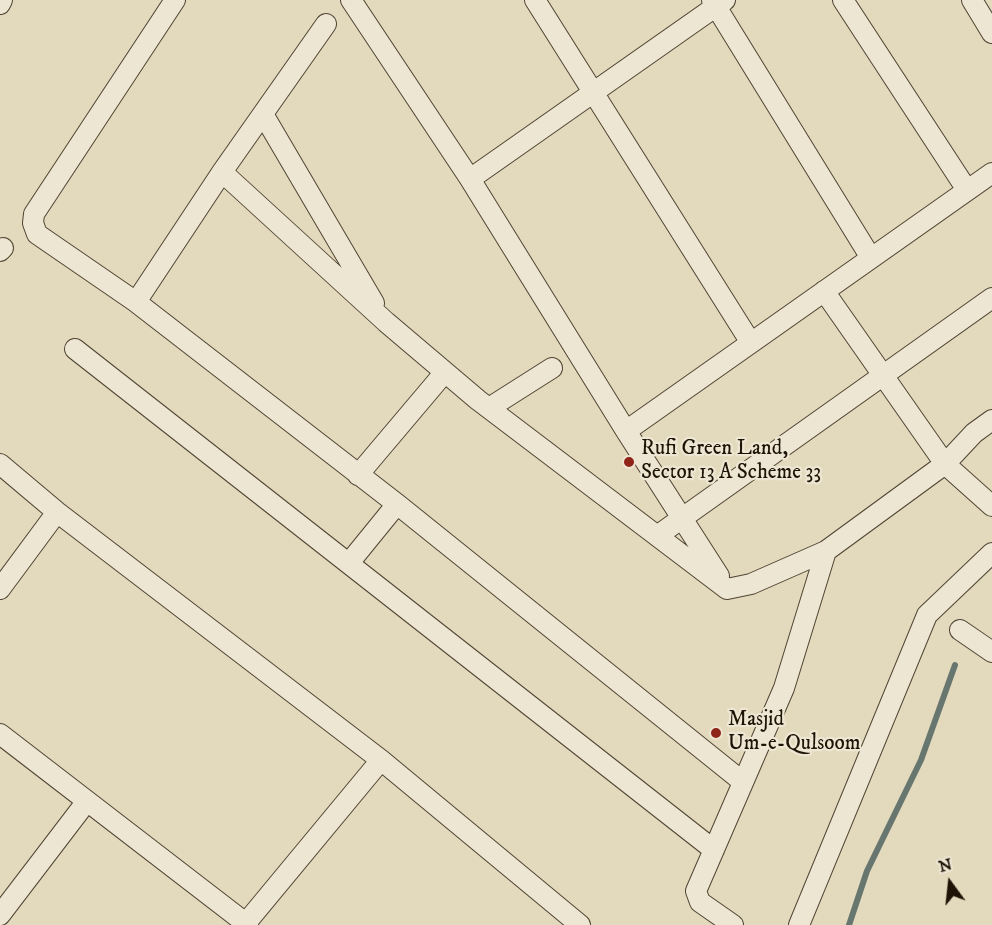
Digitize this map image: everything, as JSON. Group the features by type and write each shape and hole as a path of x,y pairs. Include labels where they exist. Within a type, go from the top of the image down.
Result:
{"street":[{"path":"175,0 34,214 33,223 37,234 136,302 397,504 743,782"},
{"path":"351,0 470,179 727,589"},
{"path":"535,0 751,343"},
{"path":"843,0 967,190"},
{"path":"972,0 992,33"},
{"path":"470,179 718,2 871,258"},
{"path":"136,302 222,172 326,24"},
{"path":"263,114 386,322"},
{"path":"222,172 386,322 445,372 727,589 751,584 826,551 945,464 974,433 992,420"},
{"path":"626,431 992,173"},
{"path":"824,291 945,464 992,506"},
{"path":"657,536 992,298"},
{"path":"75,349 714,850"},
{"path":"489,408 552,368"},
{"path":"358,475 445,372"},
{"path":"0,464 57,512 381,760 580,925"},
{"path":"349,563 397,504"},
{"path":"0,589 57,512"},
{"path":"733,925 700,902 696,891 784,688 826,551"},
{"path":"799,925 927,615 992,553"},
{"path":"960,630 992,652"},
{"path":"0,734 247,924 381,760"},
{"path":"0,915 87,801"}],"waterway":[{"path":"849,925 867,871 921,760 955,665"}],"place":[{"name":"Rufi Green Land, Sector 13 A Scheme 33","path":"629,462"},
{"name":"Masjid Um-e-Qulsoom","path":"716,733"}]}
